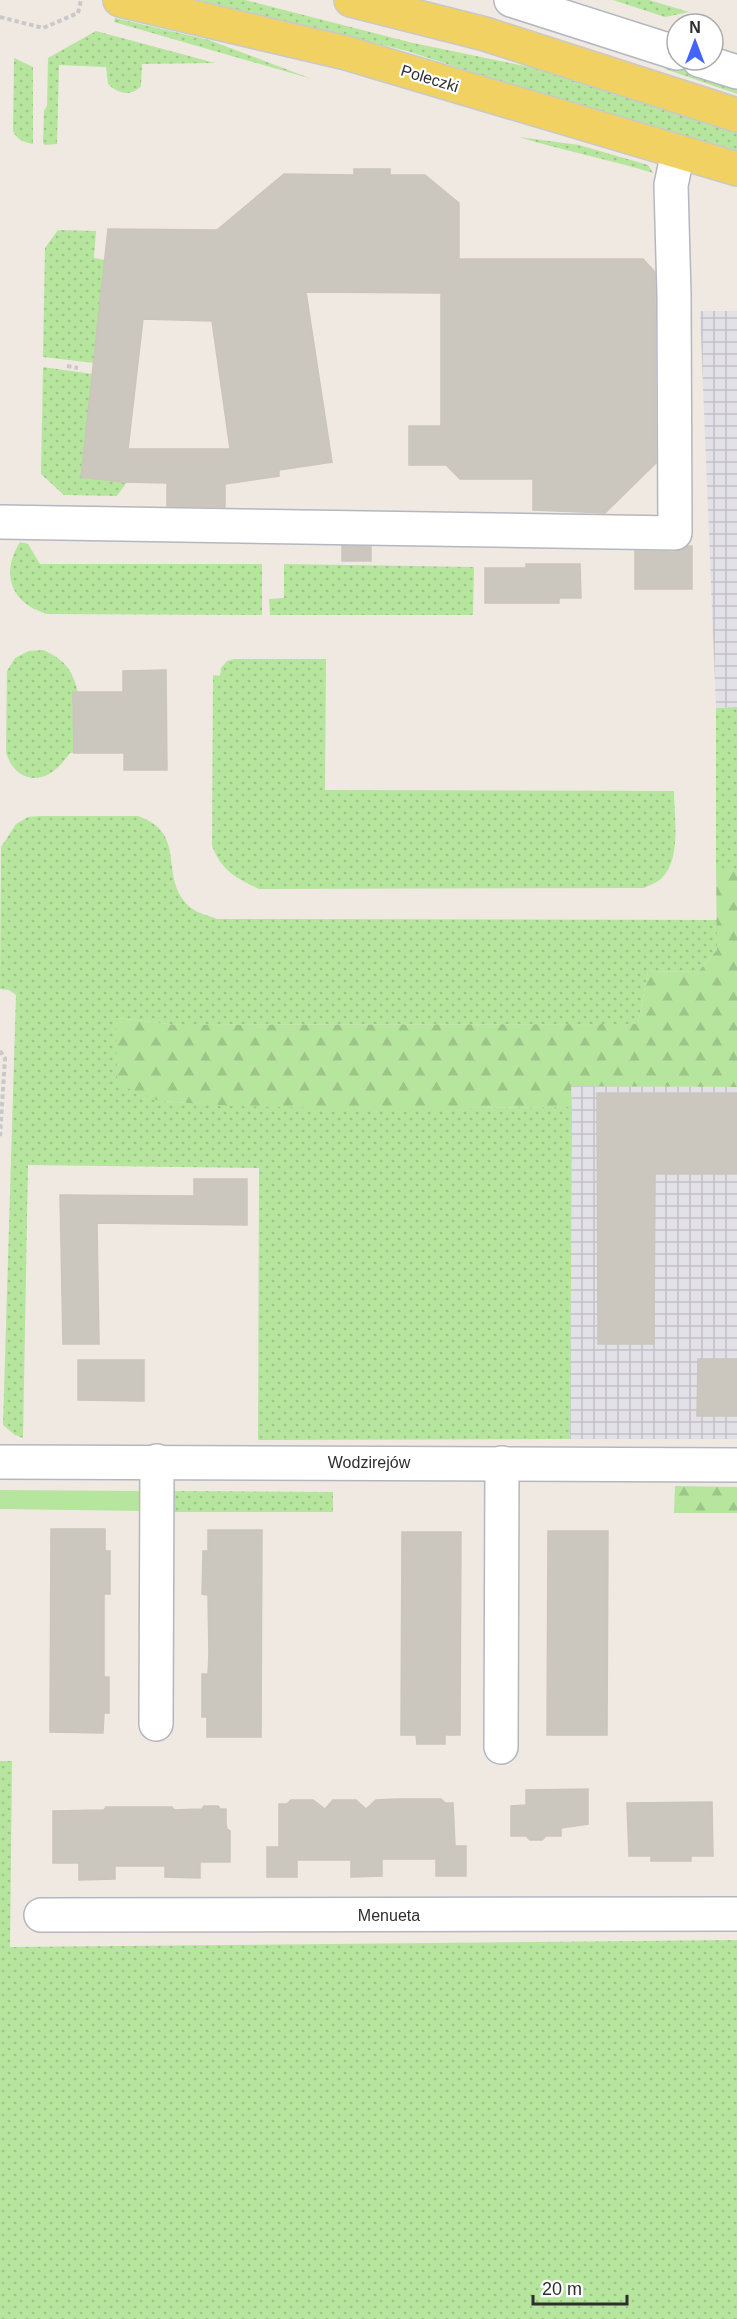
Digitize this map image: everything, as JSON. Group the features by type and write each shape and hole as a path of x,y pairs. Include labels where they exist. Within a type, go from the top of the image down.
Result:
{"main road":[{"name":"Poleczki","path":"120,0 346,53 737,169"},
{"path":"351,0 485,34 737,114"}],"street":[{"path":"511,0 665,49"},
{"path":"0,522 675,533 671,185 678,152"},
{"path":"156,1724 157,1461"},
{"name":"Wodzirejów","path":"0,1462 737,1465"},
{"path":"501,1747 502,1463"},
{"name":"Menueta","path":"41,1916 737,1914"}],"path":[{"path":"0,17 43,28 78,13 81,0"},
{"path":"68,366 78,368"},
{"path":"0,1051 5,1058 0,1137"}],"shaded area":[{"path":"700,311 737,311 737,707 716,708"},
{"path":"571,1086 737,1087 737,1439 570,1439"}],"green space":[{"path":"198,0 245,0 413,43 549,71 737,130 737,151 545,96 407,51"},
{"path":"613,0 649,0 689,12 665,12 665,17"},
{"path":"115,18 209,40 312,79 114,22"},
{"path":"96,31 215,63 142,64 141,86 129,93 120,92 108,84 106,67 59,65 57,144 45,145 43,143 44,111 47,106 48,58"},
{"path":"14,58 33,67 33,144 21,140 13,131"},
{"path":"674,72 707,72 737,81 737,94"},
{"path":"519,137 579,145 648,165 653,173 552,147"},
{"path":"58,230 96,231 94,258 105,260 94,363 43,357 45,248"},
{"path":"43,367 92,374 81,476 127,482 117,496 64,495 41,474"},
{"path":"20,542 28,544 40,564 262,564 262,615 47,614 25,603 12,586 11,565"},
{"path":"284,564 474,567 473,615 270,615 269,599 284,598"},
{"path":"43,650 66,666 78,692 73,693 74,753 70,753 52,772 35,778 22,775 17,771 6,752 7,671 15,658 29,651"},
{"path":"235,659 326,659 325,790 674,791 675,837 668,871 657,882 644,888 259,889 225,868 212,846 213,675 220,676 221,668 227,661"},
{"path":"737,707 737,870 716,870 716,708"},
{"path":"138,816 154,824 163,834 168,845 175,884 181,896 194,910 217,919 717,920 717,950 698,972 648,971 638,1024 178,1025 117,1018 159,1101 314,1107 572,1107 570,1439 258,1440 259,1168 28,1165 23,1438 15,1435 3,1425 16,995 9,990 0,989 1,847 16,824 28,817"},
{"path":"716,870 737,870 737,1087 571,1086 572,1107 353,1109 234,1106 159,1101 117,1084 116,1018 178,1025 638,1024 648,971 698,972 717,950"},
{"path":"675,1486 737,1487 737,1513 674,1513"},
{"path":"0,1490 142,1491 144,1511 0,1509"},
{"path":"170,1491 333,1492 333,1512 169,1512"},
{"path":"0,1761 12,1761 10,1947 737,1940 737,2319 0,2319"}],"building":[{"path":"354,169 390,169 390,175 425,175 459,203 459,259 643,259 655,272 656,463 605,513 533,510 533,479 460,479 446,465 409,465 409,426 441,426 441,293 306,292 332,462 279,470 279,476 225,484 225,507 167,506 167,483 123,482 81,477 108,229 217,230 284,174 354,175","holes":["143,319 212,321 230,449 128,449"]},
{"path":"342,546 371,547 371,561 342,561"},
{"path":"692,546 692,589 635,589 635,551 675,552"},
{"path":"526,564 580,564 581,598 559,598 559,603 485,603 485,568 526,568"},
{"path":"166,670 167,770 124,770 124,753 74,753 73,692 123,692 123,671"},
{"path":"597,1093 737,1093 737,1174 655,1174 654,1344 598,1344"},
{"path":"194,1179 247,1179 247,1225 97,1223 99,1344 63,1344 60,1195 194,1196"},
{"path":"698,1359 737,1359 737,1416 697,1416"},
{"path":"78,1360 144,1360 144,1401 78,1400"},
{"path":"51,1529 105,1529 105,1551 110,1551 110,1594 104,1594 104,1677 109,1677 109,1713 104,1713 103,1733 50,1732"},
{"path":"208,1530 262,1530 261,1737 207,1737 207,1717 202,1717 202,1674 208,1674 208,1595 202,1594 203,1551 208,1551"},
{"path":"548,1531 608,1531 607,1735 547,1735"},
{"path":"402,1532 461,1532 460,1735 445,1735 445,1744 417,1744 416,1735 401,1735"},
{"path":"588,1789 588,1824 561,1828 561,1836 546,1836 542,1840 530,1840 526,1836 511,1836 511,1806 526,1805 526,1790"},
{"path":"441,1799 445,1803 453,1803 455,1846 466,1846 466,1876 436,1876 436,1859 382,1859 382,1876 351,1877 351,1860 297,1860 297,1877 267,1877 267,1847 279,1847 279,1804 287,1804 291,1800 313,1800 325,1809 333,1800 356,1800 366,1809 376,1800"},
{"path":"712,1802 713,1856 691,1856 691,1861 651,1861 651,1856 629,1856 627,1803"},
{"path":"204,1806 218,1806 220,1809 226,1809 227,1829 230,1831 230,1862 200,1862 200,1878 165,1877 165,1866 115,1866 115,1879 79,1880 79,1863 53,1863 53,1811 104,1810 106,1807 172,1807 174,1810 202,1809"}]}
